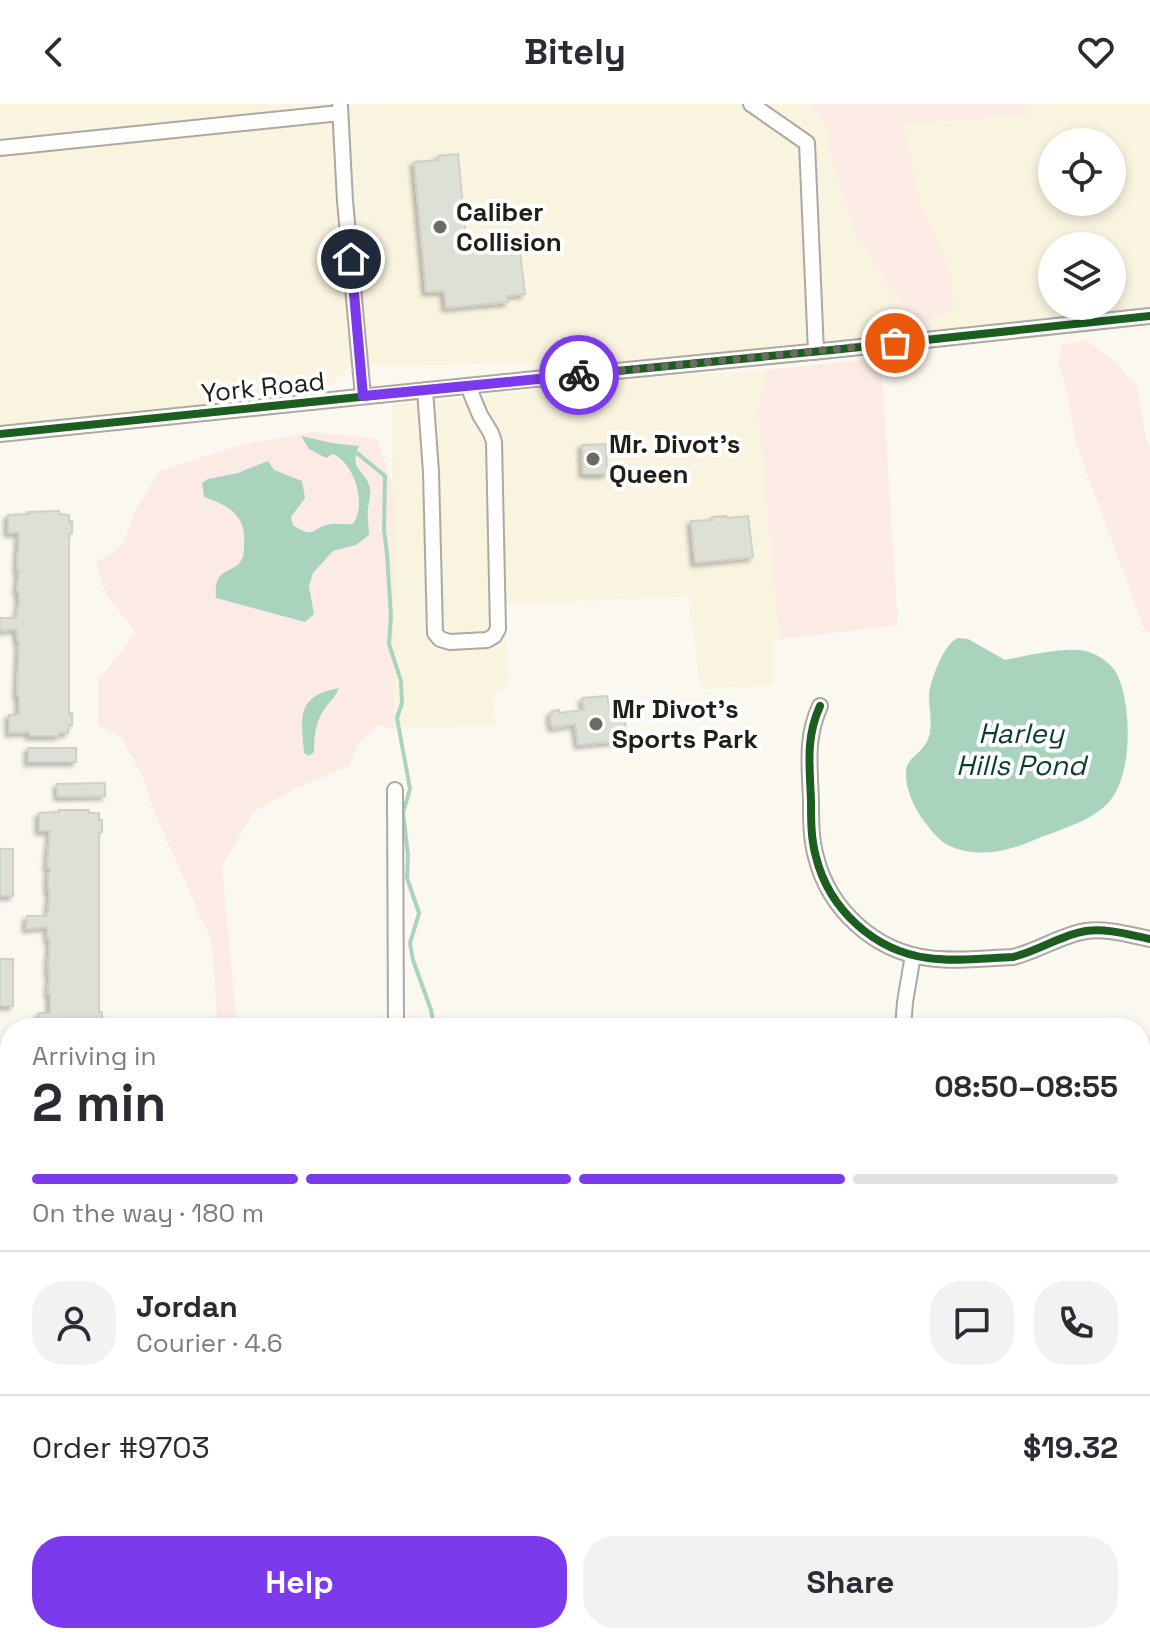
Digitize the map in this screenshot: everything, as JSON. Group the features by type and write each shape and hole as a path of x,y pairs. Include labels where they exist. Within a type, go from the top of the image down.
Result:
{"street":[{"path":"751,104 807,143 816,352"},
{"path":"0,148 340,108 345,201 363,396"},
{"name":"York Road","path":"0,434 1150,316"},
{"path":"425,390 431,472 435,633 440,639 450,642 487,640 498,629 494,442 468,386"},
{"path":"820,706 809,741 812,837 821,874 842,910 858,926 878,940 913,955 944,959 1013,957 1075,934 1097,930 1150,939"},
{"path":"395,790 396,1018"},
{"path":"904,1018 913,955"}],"shaded area":[{"path":"0,104 1150,104 1150,308 1126,311 1126,232 1038,232 1039,320 659,361 349,366 329,385 274,398 0,427"},
{"path":"809,104 1023,104 1027,114 904,125 920,204 950,270 954,309 919,325 893,291 855,232 834,167 827,125"},
{"path":"1086,340 1114,361 1137,387 1150,448 1150,632 1145,631 1076,443 1058,363 1062,345"},
{"path":"881,358 898,625 780,639 758,411 767,370"},
{"path":"767,370 758,411 780,639 773,640 773,685 701,689 688,596 504,605 509,683 492,696 496,726 394,729 392,405 676,375"},
{"path":"311,432 377,439 393,486 394,729 379,725 358,743 349,766 298,787 254,811 222,866 236,1018 217,1018 211,940 157,818 141,773 121,737 98,725 98,680 136,633 106,594 96,563 122,546 136,509 160,471 240,445"}],"water":[{"path":"301,436 359,446 355,461 368,481 370,491 369,535 356,545 333,551 313,573 309,586 314,614 305,622 216,598 221,575 242,559 243,527 229,509 204,497 202,483 268,461 274,470 302,481 305,498 291,517 293,525 310,532 325,525 353,524 359,496 353,475 333,454 326,458 309,449"},
{"name":"Harley Hills Pond","path":"958,638 968,639 1005,660 1047,652 1081,650 1112,666 1122,687 1128,740 1117,790 1102,809 1064,829 1013,848 990,852 957,849 932,832 912,801 906,772 909,762 928,739 931,723 929,695 935,672 948,647"},
{"path":"339,688 320,716 314,752 309,756 304,753 304,710 315,696"}],"building":[{"path":"458,154 467,250 519,244 525,294 507,296 508,302 446,308 444,291 426,292 414,162"},
{"path":"606,444 607,474 583,474 582,445"},
{"path":"59,511 59,514 69,515 69,522 72,521 72,533 69,534 69,714 72,713 72,725 69,725 68,733 59,733 59,736 9,733 9,715 19,714 19,642 16,629 0,631 0,618 16,618 17,614 19,533 8,533 8,515"},
{"path":"748,516 753,557 695,563 691,521"},
{"path":"607,696 609,708 623,706 627,740 578,745 575,724 551,726 552,711 584,710 582,698"},
{"path":"28,748 76,748 76,762 28,762"},
{"path":"105,783 105,796 58,797 57,784"},
{"path":"89,810 89,813 99,813 99,820 102,820 102,832 99,832 99,1012 102,1012 102,1018 39,1018 39,1013 50,1013 50,940 47,927 26,929 27,916 47,916 50,831 39,831 39,813"},
{"path":"0,849 13,849 13,896 0,896"},
{"path":"0,959 13,959 13,1006 0,1006"}],"waterway":[{"path":"357,453 385,476 384,530 391,616 389,644 401,681 402,703 397,718 410,789 403,813 408,855 407,878 419,913 410,943 432,1018"}],"cycle path":[{"path":"0,434 1150,316"},
{"path":"820,706 812,730 810,753 814,850 831,894 872,937 908,954 949,960 1013,957 1068,936 1094,930 1150,939"}],"way so far":[{"path":"579,375 895,343"}],"place":[{"name":"Caliber Collision","path":"440,227"},
{"name":"Mr. Divot's Queen","path":"593,459"},
{"name":"Mr Divot's Sports Park","path":"596,724"}],"route":[{"path":"351,259 363,396 579,375"}]}
